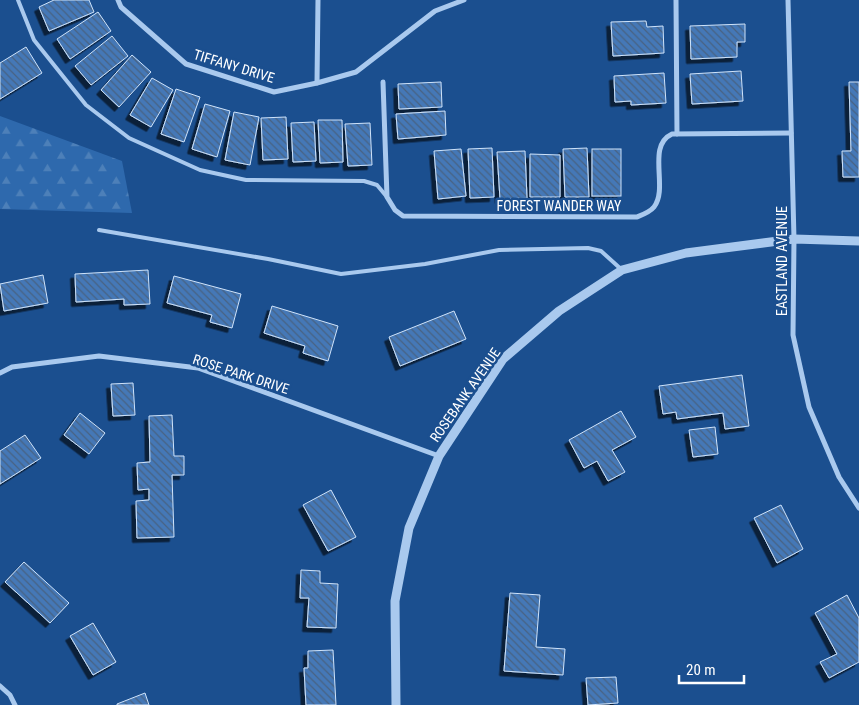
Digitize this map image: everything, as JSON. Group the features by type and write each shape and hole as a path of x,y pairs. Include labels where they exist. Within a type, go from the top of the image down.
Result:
{"street":[{"name":"TIFFANY DRIVE","path":"118,0 121,7 186,64 274,92 317,84 356,72 435,11 464,0"},
{"path":"317,84 318,0"},
{"path":"676,0 677,134 791,133"},
{"name":"EASTLAND AVENUE","path":"788,0 794,239 793,335 809,407 839,477 859,508"},
{"path":"383,82 387,197"},
{"name":"FOREST WANDER WAY","path":"387,197 395,210 403,216 637,217 654,208 658,198 660,146 665,137 677,134"},
{"name":"ROSEBANK AVENUE","path":"396,705 395,601 409,528 439,456 504,359 559,311 622,270 686,254 794,239 859,241"},
{"name":"ROSE PARK DRIVE","path":"0,373 12,366 99,356 198,368 439,456"},
{"path":"0,686 10,695 15,705"}],"lane":[{"path":"18,0 34,40 86,105 128,138 200,170 246,180 364,181 377,185 387,197"},
{"path":"98,230 268,259 341,274 425,264 500,250 588,248 601,251 622,270"}],"green space":[{"path":"0,116 122,161 132,213 0,209"}],"building":[{"path":"54,0 89,0 94,12 49,31 39,7"},
{"path":"98,12 111,31 70,59 57,39"},
{"path":"646,21 647,27 663,26 664,53 613,56 611,22"},
{"path":"745,24 745,42 737,42 737,57 691,59 690,26"},
{"path":"112,36 128,56 91,85 75,66"},
{"path":"26,47 42,73 0,99 0,63"},
{"path":"132,55 151,72 119,107 101,90"},
{"path":"741,71 743,101 692,104 690,74"},
{"path":"664,73 666,103 631,105 631,101 615,102 614,76"},
{"path":"152,78 173,90 151,127 130,115"},
{"path":"441,82 442,107 399,109 398,84"},
{"path":"849,82 859,82 859,177 843,177 842,151 851,151"},
{"path":"176,89 200,97 184,142 161,134"},
{"path":"205,104 230,111 217,157 192,149"},
{"path":"445,111 446,135 398,139 396,114"},
{"path":"234,112 259,117 250,165 225,160"},
{"path":"286,117 288,159 263,160 261,118"},
{"path":"318,120 342,120 343,162 320,163"},
{"path":"314,122 316,161 293,162 291,123"},
{"path":"370,123 372,165 348,166 345,124"},
{"path":"492,148 494,197 470,198 468,149"},
{"path":"587,148 589,197 565,197 563,149"},
{"path":"461,149 466,196 438,199 434,151"},
{"path":"592,149 621,149 621,196 592,196"},
{"path":"525,151 527,198 500,199 497,152"},
{"path":"530,154 560,155 560,197 530,197"},
{"path":"148,270 150,304 124,305 124,299 76,302 75,274"},
{"path":"43,275 48,303 4,311 0,284"},
{"path":"174,276 241,294 232,328 210,322 212,315 167,303"},
{"path":"272,306 338,326 328,361 303,353 305,346 264,333"},
{"path":"454,311 466,339 400,366 389,337"},
{"path":"742,375 749,426 725,429 723,413 677,419 676,412 663,414 659,386"},
{"path":"133,383 135,415 113,416 111,384"},
{"path":"621,411 636,437 612,450 625,472 608,481 597,461 584,468 569,440"},
{"path":"80,413 105,433 89,454 64,435"},
{"path":"172,415 174,456 184,456 184,475 172,475 174,537 137,538 136,501 149,500 149,489 138,490 137,463 150,462 149,416"},
{"path":"715,427 718,454 693,457 689,430"},
{"path":"25,435 41,458 0,484 0,451"},
{"path":"331,490 356,537 328,551 303,505"},
{"path":"781,505 803,549 777,563 754,518"},
{"path":"24,562 69,603 50,623 5,582"},
{"path":"301,570 320,571 320,583 338,584 336,628 307,627 309,598 300,598"},
{"path":"510,593 540,595 536,647 565,649 563,675 504,671"},
{"path":"847,595 859,618 859,662 829,678 820,662 837,654 815,613"},
{"path":"93,623 116,662 93,675 70,636"},
{"path":"333,650 336,705 306,705 304,668 308,668 308,651"},
{"path":"616,677 618,703 588,705 586,678"},
{"path":"145,693 149,705 117,705 117,704"}]}
